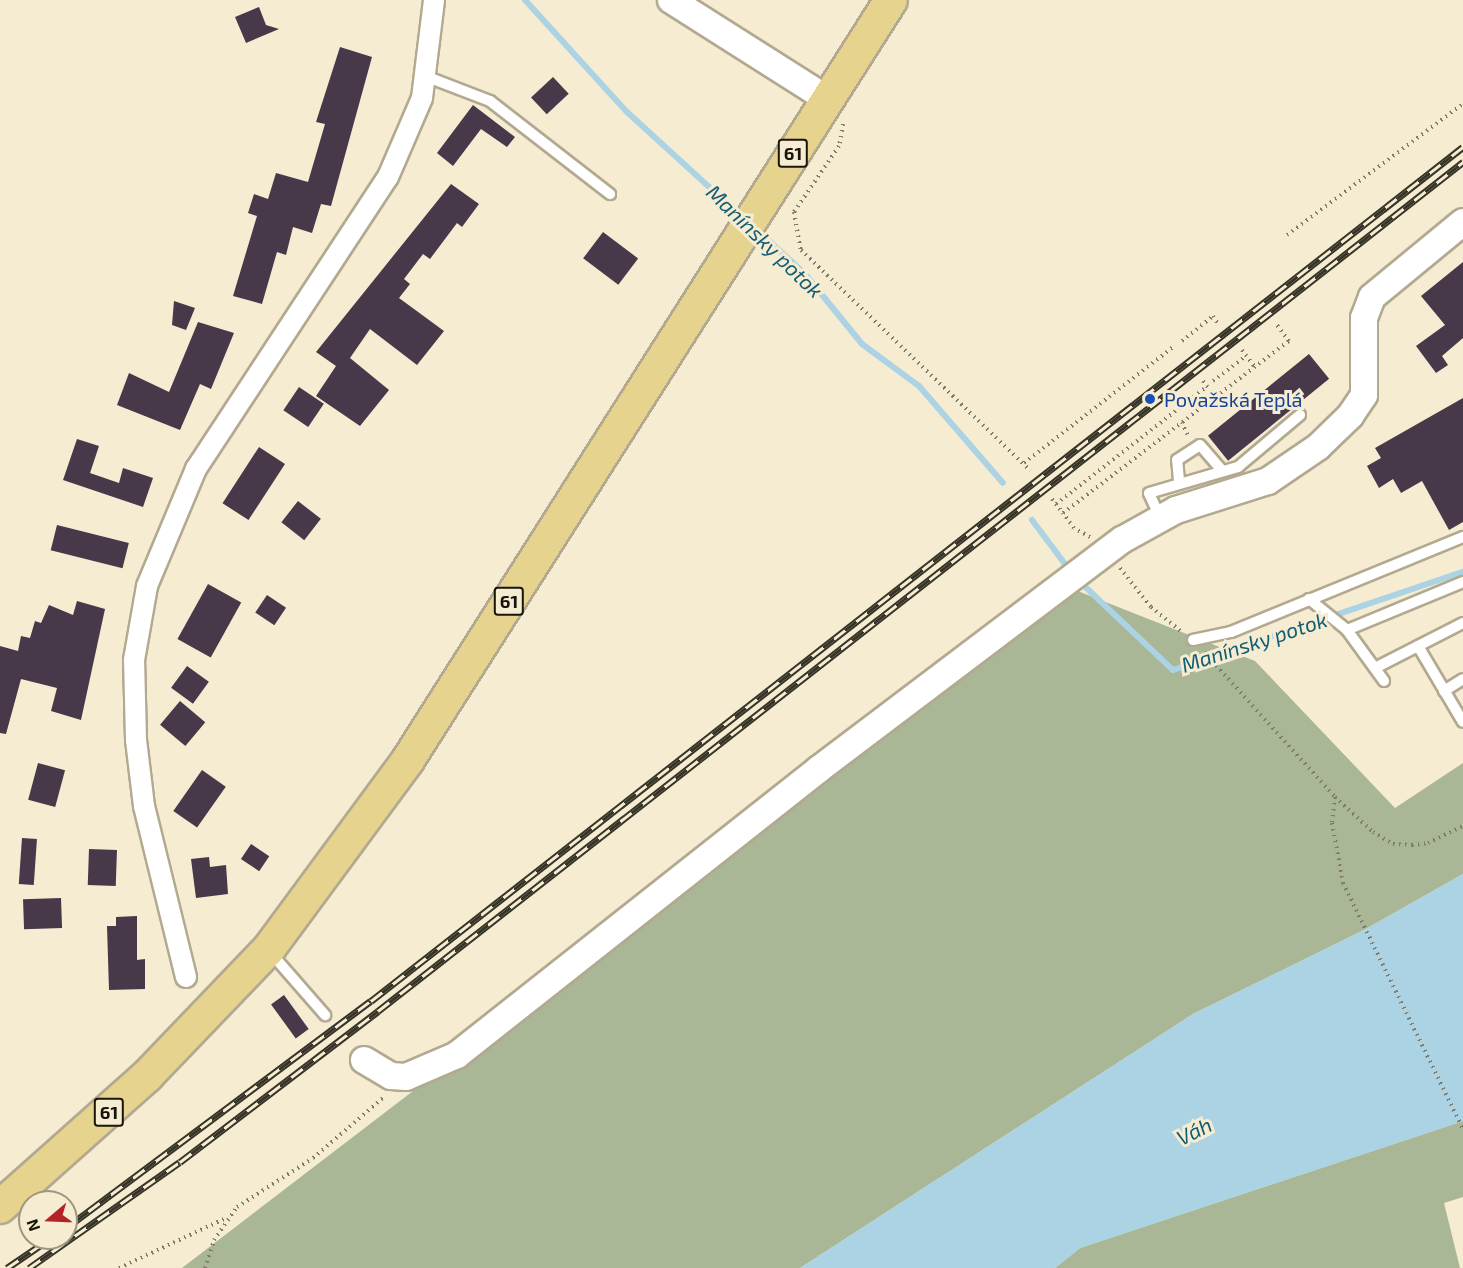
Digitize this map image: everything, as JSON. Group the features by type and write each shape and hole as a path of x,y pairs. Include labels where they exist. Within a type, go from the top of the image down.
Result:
{"main road":[{"name":"61","path":"0,1207 147,1076 268,950 408,760 891,0"}],"street":[{"path":"186,977 144,806 136,740 134,660 147,586 196,469 388,177 422,98 434,0"},
{"path":"671,0 827,99"},
{"path":"364,1060 391,1076 406,1077 457,1055 819,769 1099,557 1160,517 1268,481 1318,447 1350,416 1367,385 1364,318 1372,297 1463,222"}],"lane":[{"path":"424,76 490,101 610,194"},
{"path":"1160,517 1149,493 1179,481 1247,461 1300,416"},
{"path":"1179,481 1177,460 1200,446 1222,470"},
{"path":"1193,639 1232,632 1463,537"},
{"path":"1347,630 1463,582"},
{"path":"1308,599 1347,630 1384,681"},
{"path":"1375,668 1463,623"},
{"path":"1418,646 1463,722"},
{"path":"1444,691 1463,679"},
{"path":"268,950 325,1015"}],"path":[{"path":"1287,235 1463,104"},
{"path":"839,146 794,212 801,250 1030,470"},
{"path":"1182,340 1213,316 1218,324"},
{"path":"1063,513 1289,341 1276,324"},
{"path":"1024,463 1173,347"},
{"path":"1242,350 1255,367"},
{"path":"1213,381 1246,356"},
{"path":"1203,381 1215,397"},
{"path":"1056,504 1205,388"},
{"path":"1052,499 1099,557 1151,608 1193,639 1335,797 1393,844 1428,843 1463,826"},
{"path":"1335,797 1335,858 1364,930 1463,1129"},
{"path":"119,1268 212,1220 227,1217 351,1129 406,1077"},
{"path":"205,1268 227,1217"}],"green space":[{"path":"1070,588 1255,661 1395,808 1463,763 1463,874 1364,930 1193,1014 800,1268 182,1268"},
{"path":"1463,1121 1463,1197 1444,1203 1460,1268 1055,1268 1080,1248"}],"water":[{"name":"Váh","path":"1463,874 1463,1121 1080,1248 1055,1268 800,1268 1193,1014 1364,930"}],"building":[{"path":"259,7 266,25 279,29 246,43 235,17"},
{"path":"340,47 372,57 331,206 321,204 312,233 293,227 286,255 277,252 262,304 233,296 257,216 248,213 254,194 268,199 276,173 308,182 325,124 316,122"},
{"path":"553,77 569,94 547,114 531,97"},
{"path":"473,105 515,137 507,147 481,129 453,166 437,153"},
{"path":"451,184 479,204 462,227 457,223 430,259 423,254 404,279 410,284 399,298 444,331 417,365 370,329 350,358 389,390 360,426 316,396 336,366 316,352"},
{"path":"603,232 638,258 618,285 583,258"},
{"path":"1463,262 1463,338 1442,356 1448,365 1436,373 1416,346 1445,325 1421,296"},
{"path":"174,301 195,308 186,330 172,325"},
{"path":"198,322 234,333 211,389 200,384 180,430 117,405 129,373 169,392"},
{"path":"1309,354 1329,379 1228,461 1208,436"},
{"path":"299,387 324,404 308,427 283,410"},
{"path":"1463,398 1463,522 1449,530 1422,481 1401,493 1393,479 1379,488 1367,466 1381,458 1375,448"},
{"path":"77,439 99,446 90,473 119,483 123,468 153,478 143,507 63,480"},
{"path":"259,447 285,464 249,520 223,503"},
{"path":"298,501 321,519 304,540 281,522"},
{"path":"57,525 129,543 123,568 51,550"},
{"path":"208,584 241,602 211,658 177,639"},
{"path":"267,595 286,608 274,625 255,612"},
{"path":"77,601 105,609 81,720 51,711 57,688 21,679 6,734 0,733 0,646 18,651 21,636 30,638 35,621 41,623 49,605 73,615"},
{"path":"187,666 209,682 193,704 171,688"},
{"path":"180,701 205,722 185,746 160,725"},
{"path":"38,763 65,770 55,807 28,800"},
{"path":"202,770 226,787 197,828 173,811"},
{"path":"22,838 37,839 34,885 19,884"},
{"path":"251,844 269,856 259,871 241,859"},
{"path":"89,849 117,850 116,886 88,885"},
{"path":"209,857 210,867 226,865 228,894 196,898 191,859"},
{"path":"61,898 62,928 24,929 23,899"},
{"path":"137,916 137,960 145,959 145,989 109,990 107,926 116,926 116,917"},
{"path":"284,995 309,1029 296,1038 271,1004"}],"waterway":[{"name":"Manínsky potok","path":"525,0 627,112 743,218"},
{"name":"Manínsky potok","path":"755,228 805,274 862,344 919,386 1003,483"},
{"name":"Manínsky potok","path":"1032,520 1071,572"},
{"name":"Manínsky potok","path":"1078,580 1173,670 1463,572"}],"railway":[{"path":"78,1219 371,1001 1463,147"},
{"path":"29,1268 180,1162 378,1011 1463,162"},
{"path":"7,1268 33,1250"}],"place":[{"name":"Považská Teplá","path":"1150,399"}]}
